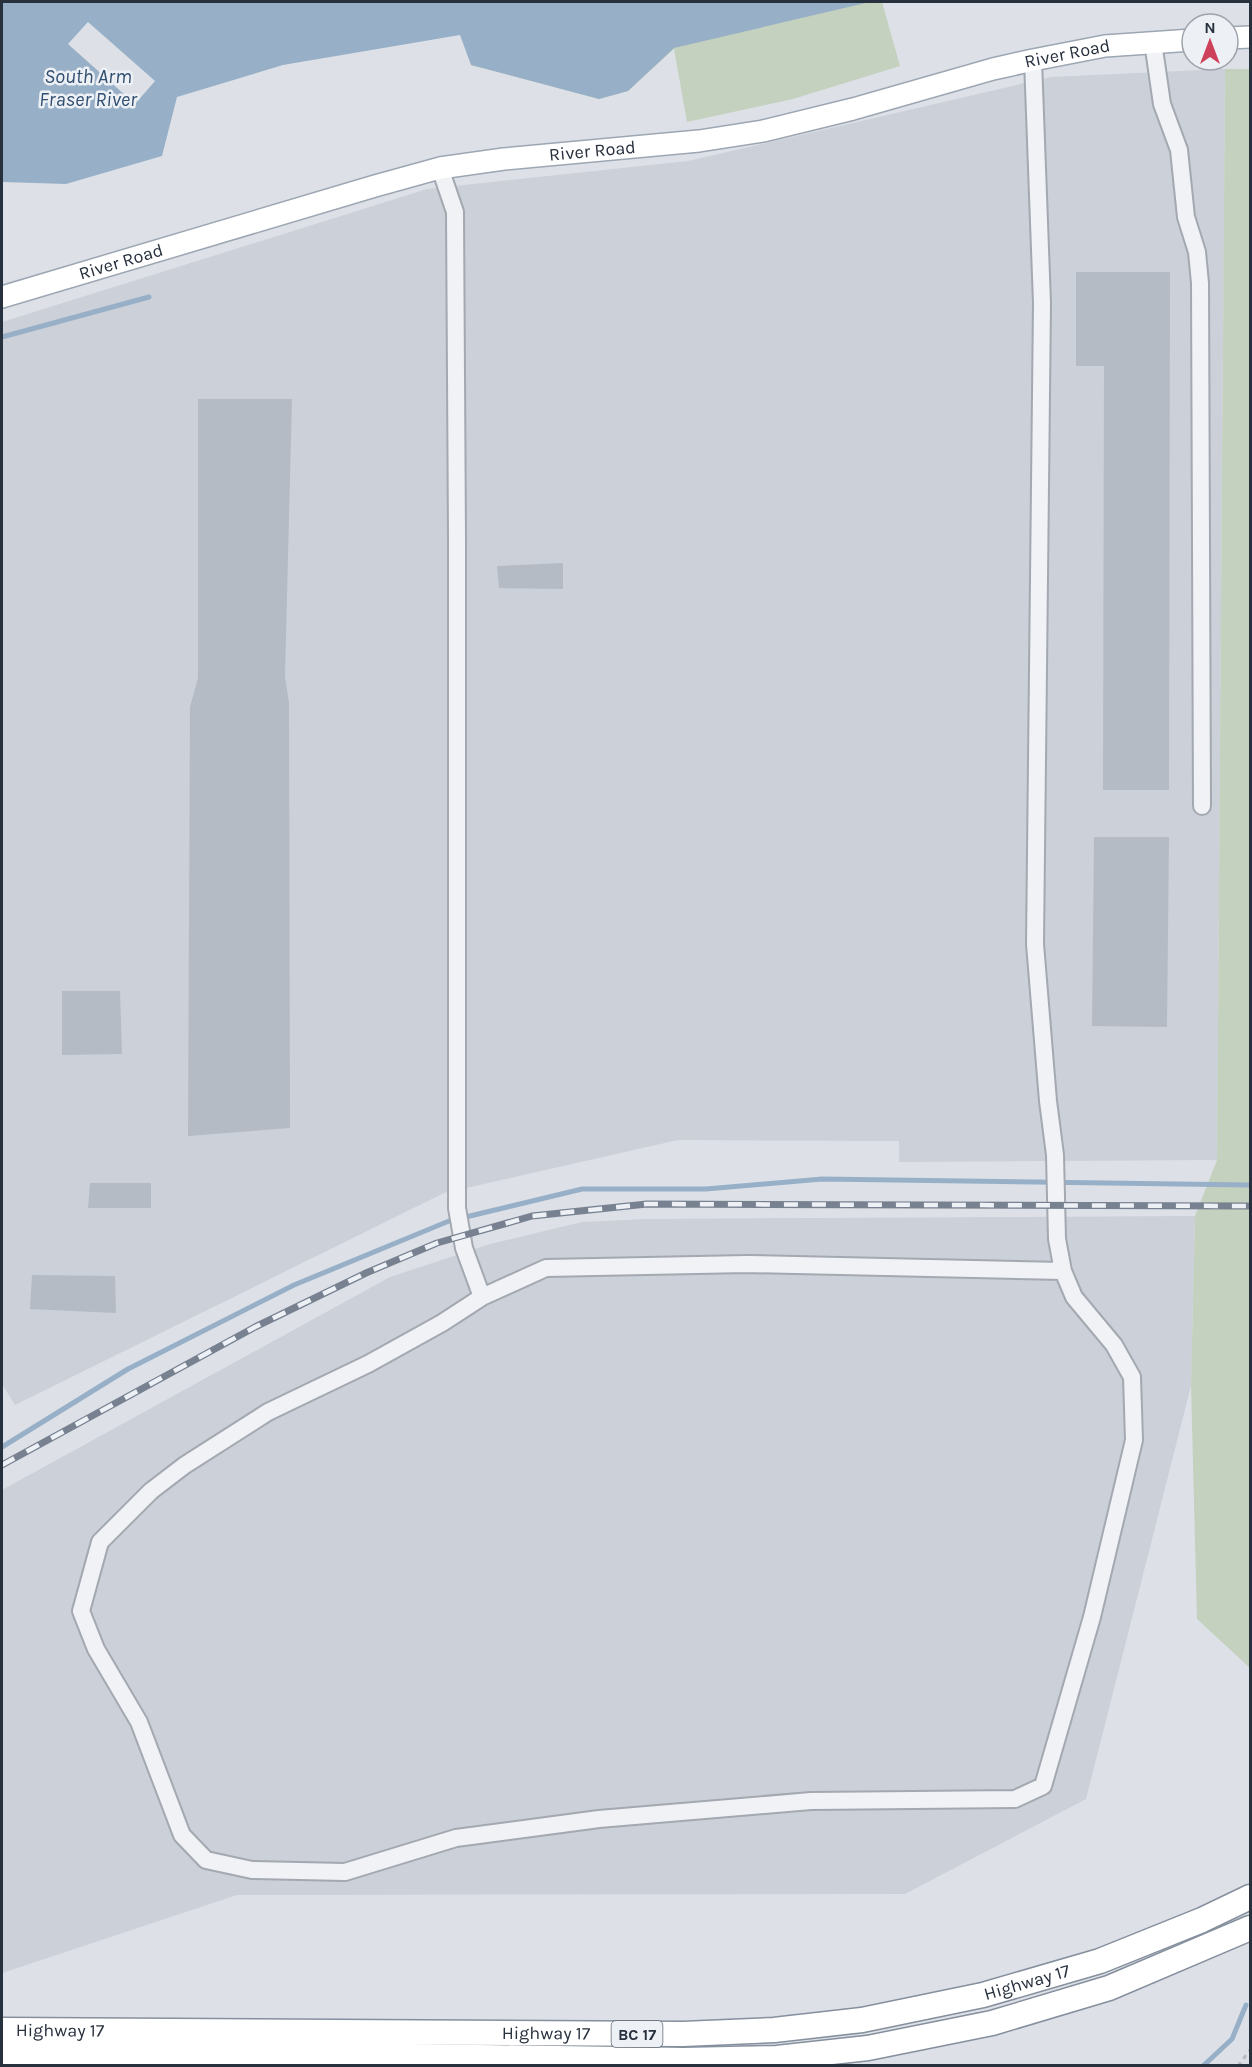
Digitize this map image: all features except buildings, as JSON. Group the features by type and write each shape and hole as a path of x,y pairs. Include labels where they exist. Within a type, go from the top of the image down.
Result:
{"highway":[{"name":"Highway 17","path":"2,2030 682,2034 774,2030 862,2020 984,1995 1100,1961 1202,1920 1251,1897"},
{"name":"Highway 17","path":"2,2052 683,2060 777,2058 868,2048 992,2023 1108,1988 1251,1928"}],"main road":[{"name":"River Road","path":"2,297 440,168 504,159 699,141 763,131 1033,60 1105,46 1180,41"}],"lane":[{"path":"1153,42 1162,104 1179,150 1185,216 1197,252 1200,283 1202,806"},
{"path":"1033,60 1042,303 1035,944 1048,1101 1055,1155 1057,1239 1063,1271 1074,1297 1114,1345 1132,1377 1134,1440 1092,1617 1043,1786 1015,1799 811,1801 599,1819 456,1838 345,1872 252,1870 206,1860 182,1835 140,1722 96,1649 81,1611 99,1542 151,1491 222,1441 268,1412 368,1364 442,1323 482,1297 546,1268 747,1264 1063,1271"},
{"path":"440,168 455,212 458,539 457,1208 464,1248 482,1297"}],"path":[{"path":"1238,2066 1251,2050"}],"shaded area":[{"path":"1180,71 1225,72 1217,1160 899,1162 899,1141 678,1140 444,1193 15,1405 2,1384 2,322 427,189 688,161 1051,77"},
{"path":"1195,1216 1191,1386 1086,1799 905,1894 237,1895 2,1973 2,1490 390,1277 490,1244 582,1222 647,1219"}],"green space":[{"path":"870,2 882,2 900,66 793,99 687,122 674,49 628,91 599,99 471,65"},
{"path":"1250,69 1250,1668 1197,1619 1191,1386 1195,1216 1217,1160 1225,72"}],"water":[{"name":"South Arm Fraser River","path":"2,2 870,2 674,48 628,91 599,99 471,65 460,35 283,65 177,97 162,156 66,184 2,182"}],"pier":[{"path":"88,22 155,81 135,104 68,44"}],"waterway":[{"path":"2,337 149,297"},
{"path":"2,1447 128,1369 294,1285 449,1221 582,1189 706,1189 822,1179 1250,1185"},
{"path":"1203,2066 1232,2039 1246,2005"}],"railway":[{"path":"2,1465 255,1327 366,1273 437,1243 532,1216 647,1204 1250,1206"}]}
